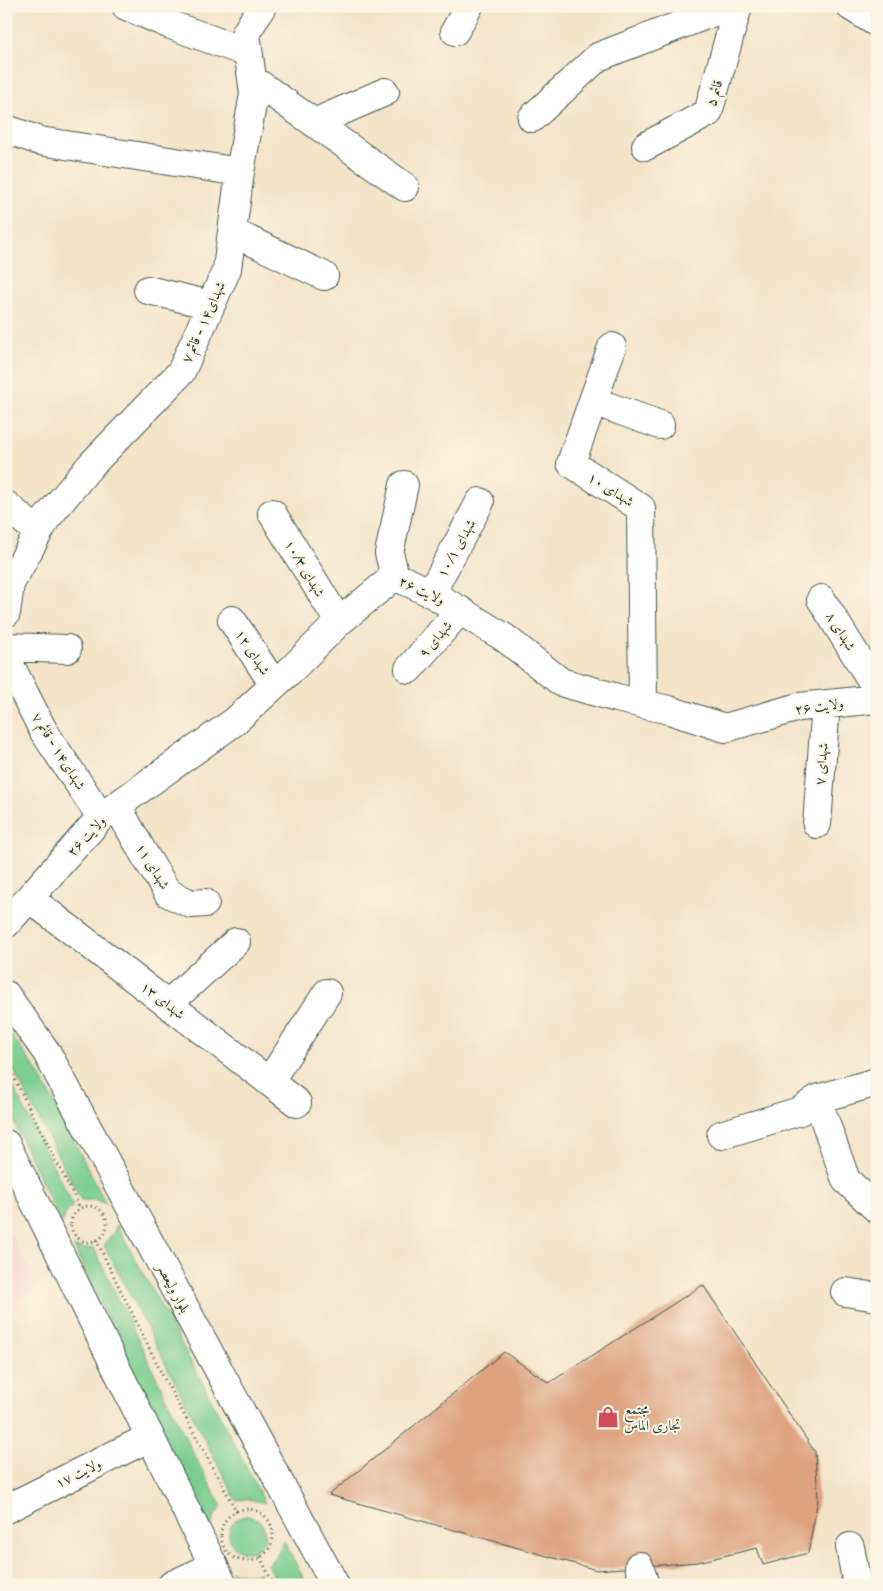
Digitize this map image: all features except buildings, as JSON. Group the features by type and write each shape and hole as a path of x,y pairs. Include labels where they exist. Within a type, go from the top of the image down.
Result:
{"street":[{"path":"126,6 168,24 250,66 314,123 405,187"},
{"name":"شهدای۱۴ - قائم ۷","path":"6,613 10,584 46,519 90,466 181,372 227,269 240,172 254,94 246,33 262,6"},
{"path":"455,31 469,6"},
{"path":"532,118 598,57 730,6"},
{"name":"قائم ۵","path":"646,146 708,113 738,6"},
{"path":"850,6 877,23"},
{"path":"314,123 385,92"},
{"path":"6,129 40,141 240,172"},
{"path":"232,232 324,276"},
{"path":"148,290 211,305"},
{"name":"شهدای ۱۰","path":"612,346 571,463 642,508 643,704"},
{"path":"593,401 660,425"},
{"path":"395,576 389,553 404,485"},
{"name":"شهدای ۱۰/۱","path":"431,593 480,502"},
{"path":"6,505 38,532"},
{"name":"شهدای ۱۰/۳","path":"272,513 339,622"},
{"name":"ولایت ۲۶","path":"6,924 109,811 234,722 339,622 395,576 431,593 505,638 561,682 670,710 725,728 800,707 877,699"},
{"name":"شهدای ۸","path":"821,598 877,689"},
{"name":"شهدای ۹","path":"410,669 460,610"},
{"name":"شهدای ۱۲","path":"232,620 274,685"},
{"path":"6,647 67,649"},
{"name":"شهدای۱۴ - قائم ۷","path":"6,657 44,732 109,811"},
{"name":"شهدای ۷","path":"817,824 826,704"},
{"name":"شهدای ۱۱","path":"109,811 144,854 168,893 191,904 205,903"},
{"name":"شهدای ۱۳","path":"30,898 297,1103"},
{"path":"168,1004 236,942"},
{"path":"269,1082 327,993"},
{"name":"بلوار ولیعصر","path":"6,995 46,1053 335,1585"},
{"path":"721,1135 800,1111 817,1099 877,1082"},
{"path":"817,1099 846,1180 877,1209"},
{"path":"6,1144 219,1575 172,1585"},
{"path":"845,1292 877,1297"},
{"name":"ولایت ۱۷","path":"6,1508 150,1437"},
{"path":"850,1548 857,1585"}],"path":[{"path":"6,1062 80,1208"},
{"path":"96,1207 105,1216 106,1229 104,1234 96,1240 87,1242 81,1240 73,1233 71,1220 80,1208 96,1207"},
{"path":"96,1240 164,1378 237,1512"},
{"path":"245,1509 254,1510 268,1520 273,1536 267,1552 260,1558 244,1560 230,1553 225,1547 222,1539 224,1523 237,1512 245,1509"},
{"path":"260,1558 274,1585"}],"shaded area":[{"path":"6,1224 37,1285 6,1320"}],"green space":[{"path":"6,1027 40,1075 106,1204 96,1200 81,1200 6,1056"},
{"path":"6,1073 73,1205 64,1216 61,1224 6,1105"},
{"path":"117,1225 265,1503 248,1499 236,1500 104,1245"},
{"path":"74,1247 83,1249 94,1248 192,1451 222,1507 215,1515 210,1531 124,1356"},
{"path":"247,1516 254,1517 260,1521 264,1527 264,1541 260,1547 254,1551 247,1552 240,1551 234,1547 230,1541 229,1534 230,1527 234,1521 240,1517"},
{"path":"284,1541 307,1585 279,1585 268,1565 279,1552"},
{"path":"231,1571 245,1574 259,1573 265,1585 238,1585"}],"place":[{"name":"مجتمع تجاری الماس","path":"608,1417"}]}
